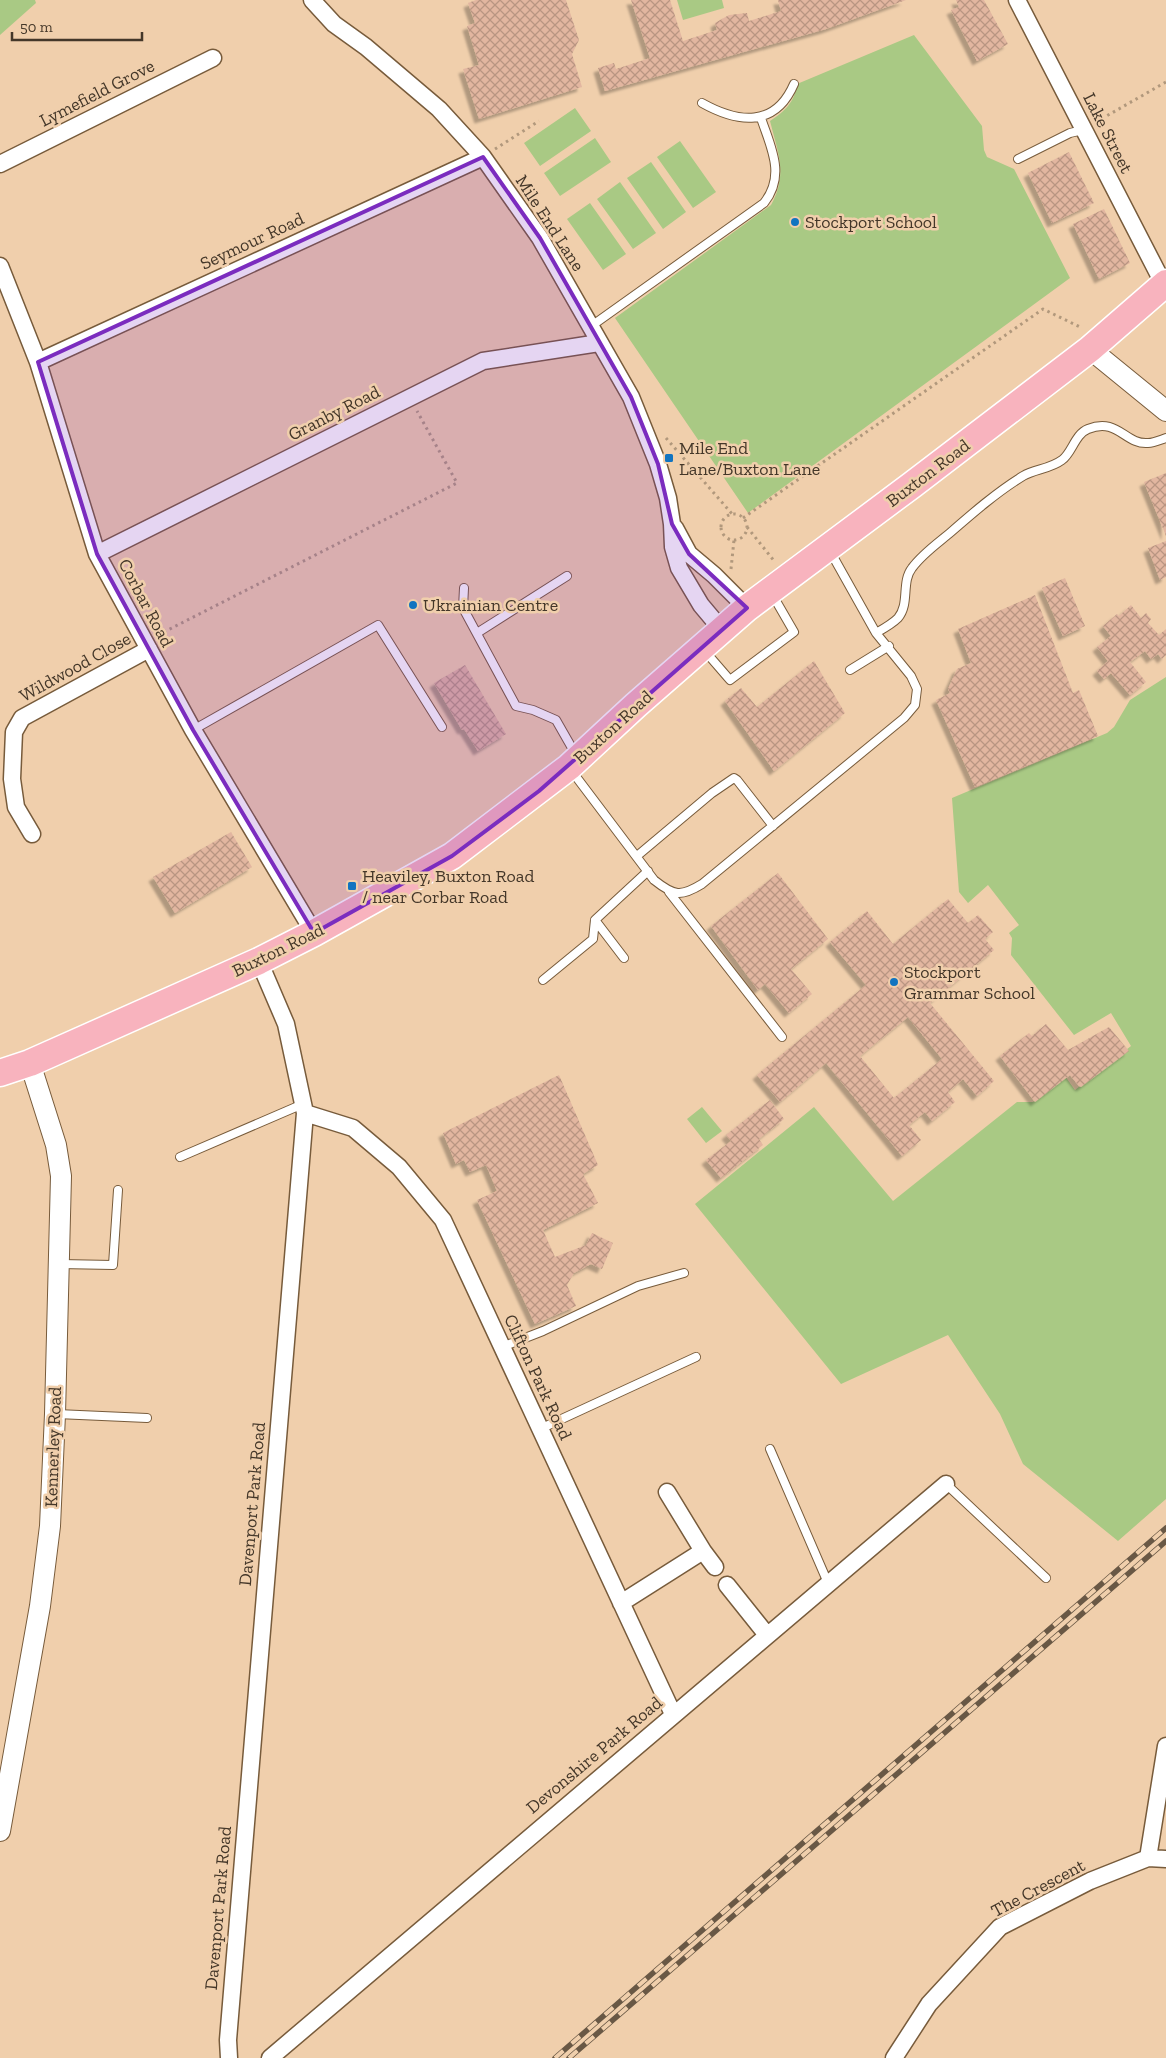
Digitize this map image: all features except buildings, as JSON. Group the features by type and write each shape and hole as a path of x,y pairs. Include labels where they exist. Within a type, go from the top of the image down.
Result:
{"highway":[{"name":"Buxton Road","path":"0,1074 30,1063 258,962 452,856 574,763 747,608 1096,344 1165,284"}],"street":[{"name":"Mile End Lane","path":"312,0 334,24 366,47 439,108 483,157 540,238 631,397 655,456 668,498 673,546 680,568 701,605 722,630"},
{"name":"Lake Street","path":"1017,0 1083,130 1165,284"},
{"name":"Lymefield Grove","path":"0,164 213,58"},
{"name":"Seymour Road","path":"38,362 483,157"},
{"name":"Corbar Road","path":"0,266 38,362 97,554 192,730 314,933"},
{"name":"Granby Road","path":"97,554 483,361 599,343"},
{"path":"1096,344 1166,411"},
{"name":"Mile End Lane","path":"672,524 689,554 714,575 747,608"},
{"name":"Wildwood Close","path":"32,834 16,807 12,780 14,732 22,718 147,646"},
{"name":"Davenport Park Road","path":"229,2058 228,2040 304,1108 286,1024 258,962"},
{"name":"Kennerley Road","path":"0,1831 40,1606 50,1526 55,1414 61,1176 59,1160 30,1063"},
{"name":"Clifton Park Road","path":"304,1108 353,1128 399,1167 442,1220 673,1714"},
{"name":"Devonshire Park Road","path":"270,2058 946,1484"},
{"path":"667,1492 715,1567"},
{"path":"621,1603 703,1551"},
{"path":"727,1586 767,1635"},
{"path":"1148,1858 1166,1746"},
{"name":"The Crescent","path":"894,2058 929,2004 1000,1927 1090,1881 1148,1858 1166,1859"}],"lane":[{"path":"702,103 736,116 761,118 773,113 782,106 794,84"},
{"path":"590,327 764,202 771,194 776,182 777,170 761,118"},
{"path":"1018,159 1070,133 1083,130"},
{"path":"876,633 898,618 904,607 910,569 925,554 989,500 1025,475 1050,467 1064,459 1073,443 1086,429 1110,426 1146,444 1166,438"},
{"path":"669,892 686,894 702,884 904,718 915,705 917,689 912,676 889,646 876,633 828,547"},
{"path":"477,633 567,576"},
{"path":"701,648 730,680 794,632 779,584"},
{"path":"464,588 463,608 516,706 532,710 556,720 574,763 654,880 669,892 782,1037"},
{"path":"192,730 378,626 442,726"},
{"path":"850,670 889,646"},
{"path":"637,856 712,793 734,778 738,780 773,826"},
{"path":"543,980 594,939 595,920 648,871"},
{"path":"595,920 624,958"},
{"path":"180,1158 304,1108"},
{"path":"59,1264 113,1266 118,1190"},
{"path":"502,1347 543,1331 638,1286 684,1272"},
{"path":"540,1429 696,1357"},
{"path":"55,1414 147,1418"},
{"path":"770,1449 828,1583"},
{"path":"946,1484 1046,1578"}],"path":[{"path":"1083,130 1166,82"},
{"path":"483,157 539,121"},
{"path":"743,518 1044,309 1096,344"},
{"path":"147,646 248,588 458,483 410,397"},
{"path":"663,434 733,515 743,518 779,584"},
{"path":"733,515 724,520 722,528 725,536 734,540 744,536 747,527"},
{"path":"722,568 731,571 734,540"}],"highlighted area":[{"path":"483,157 540,238 631,397 658,464 672,524 689,554 747,608 539,791 452,856 314,933 193,730 97,554 38,362"}],"green space":[{"path":"0,0 35,0 36,3 0,35"},
{"path":"677,0 722,0 724,8 683,20"},
{"path":"914,35 982,126 984,150 987,157 1014,169 1070,278 748,513 615,318 771,205 779,183 780,163 770,121 788,106 794,96 797,84"},
{"path":"575,108 591,131 540,166 524,143"},
{"path":"595,138 611,162 560,196 544,173"},
{"path":"680,141 716,192 693,208 657,157"},
{"path":"651,162 686,212 663,229 627,178"},
{"path":"620,182 656,233 633,249 597,199"},
{"path":"590,203 626,254 603,270 567,219"},
{"path":"1166,677 1166,1499 1118,1541 1023,1464 1000,1414 948,1335 841,1384 695,1204 814,1107 893,1201 1017,1102 1033,1102 1065,1076 1075,1090 1131,1046 1111,1013 1074,1035 1011,955 1012,938 1009,933 1019,925 988,885 968,903 959,892 952,798 1107,733 1114,727 1130,700"},
{"path":"702,1107 722,1131 706,1143 687,1119"}],"railway":[{"path":"555,2058 1166,1528"},
{"path":"569,2058 1166,1541"}],"place":[{"name":"Stockport School","path":"795,222"},
{"name":"Mile End Lane/Buxton Lane","path":"669,458"},
{"name":"Ukrainian Centre","path":"413,605"},
{"name":"Heaviley, Buxton Road / near Corbar Road","path":"352,886"},
{"name":"Stockport Grammar School","path":"894,982"}]}
